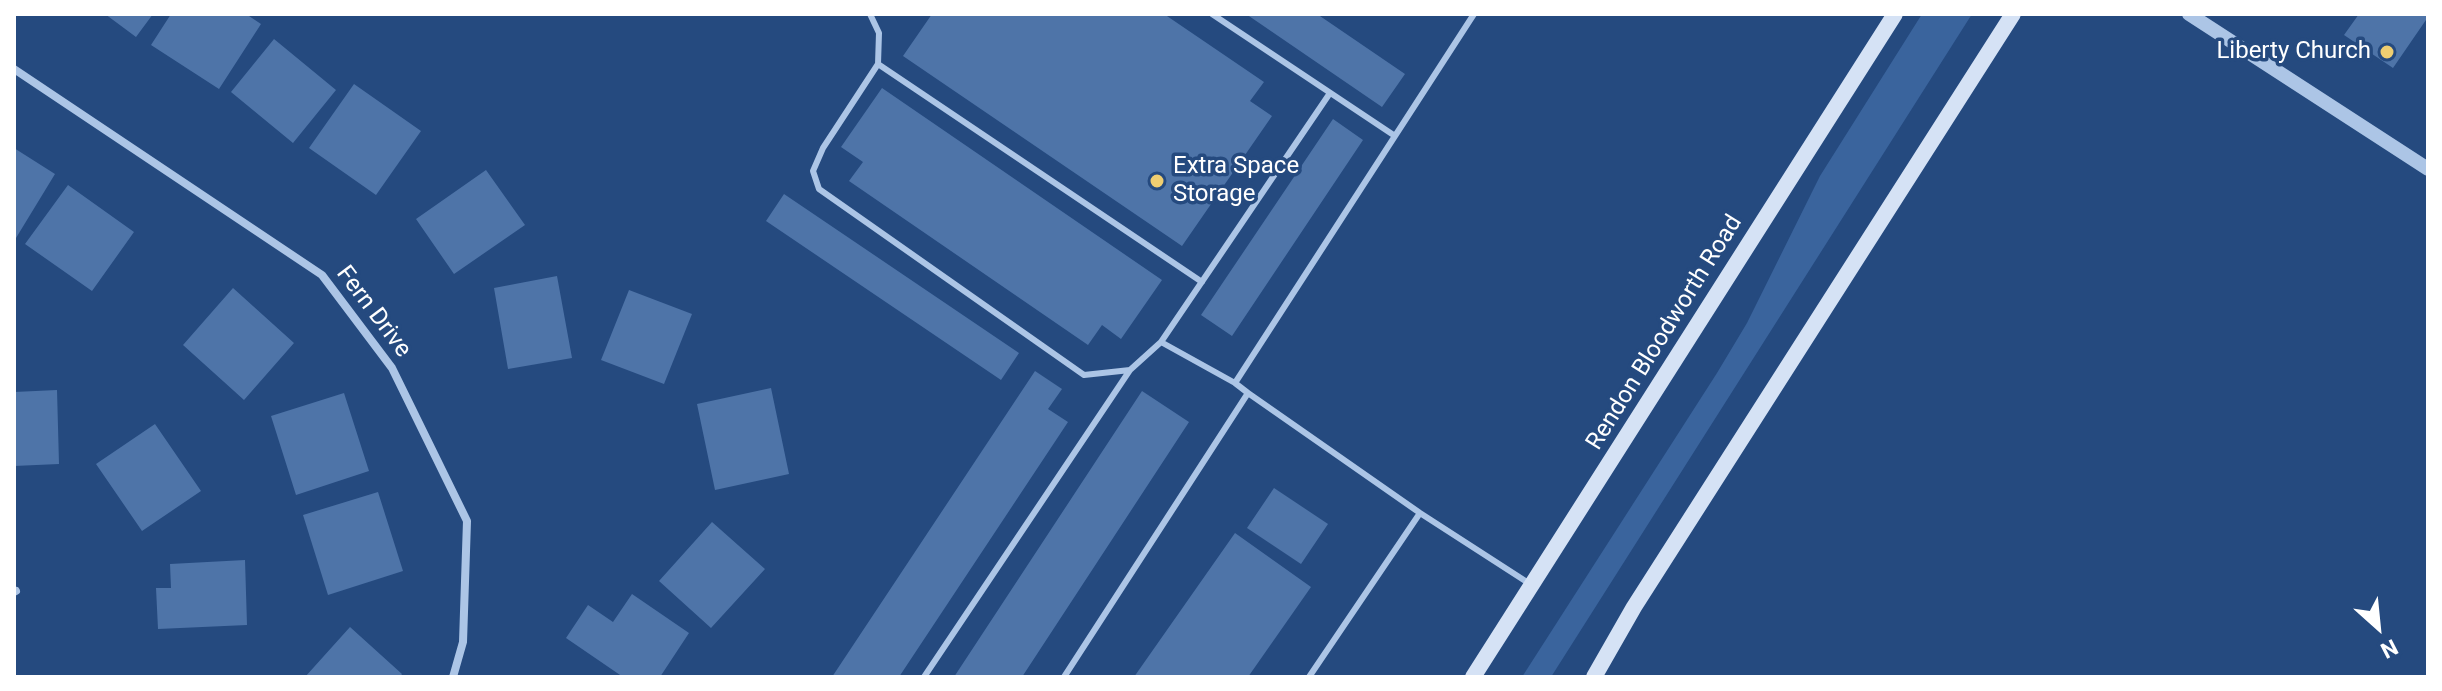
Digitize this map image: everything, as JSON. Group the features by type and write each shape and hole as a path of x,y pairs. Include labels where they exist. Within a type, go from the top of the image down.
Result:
{"main road":[{"name":"Rendon Bloodworth Road","path":"1473,677 1895,14"},
{"path":"1594,677 1634,607 2013,14"}],"street":[{"path":"2190,14 2428,169"},
{"name":"Fern Drive","path":"14,69 322,275 392,368 467,521 463,642 453,677"}],"lane":[{"path":"870,14 879,33 878,64 823,148 813,171 819,189 1084,375 1130,370"},
{"path":"1212,14 1395,136"},
{"path":"1235,383 1474,14"},
{"path":"878,64 1202,282"},
{"path":"924,677 1130,370 1161,342 1330,93"},
{"path":"1161,342 1235,383 1420,513 1533,586"},
{"path":"1064,677 1248,393"},
{"path":"1309,677 1420,513"}],"shaded area":[{"path":"1922,14 1972,14 1551,677 1522,677 1717,373 1747,323 1820,176"}],"building":[{"path":"105,14 153,14 136,37"},
{"path":"171,14 246,14 261,24 219,89 151,45"},
{"name":"Extra Space Storage","path":"932,14 1164,14 1264,82 1250,101 1272,116 1182,246 903,56"},
{"path":"1246,14 1317,14 1405,74 1382,107"},
{"name":"Liberty Church","path":"2359,14 2428,14 2428,17 2393,68 2344,35"},
{"path":"274,39 336,90 293,143 231,92"},
{"path":"354,84 421,131 376,195 309,148"},
{"name":"Extra Space Storage","path":"882,88 1162,280 1121,339 1102,325 1088,345 849,181 863,162 841,147"},
{"name":"Extra Space Storage","path":"1333,119 1363,140 1232,336 1201,315"},
{"path":"14,148 55,174 16,238 14,236"},
{"path":"486,170 525,225 454,274 416,219"},
{"path":"68,185 134,232 92,291 25,244"},
{"path":"784,194 1019,353 1001,380 766,221"},
{"path":"557,276 572,358 508,369 494,288"},
{"path":"233,288 294,343 244,400 183,345"},
{"path":"629,290 692,314 664,384 601,360"},
{"path":"1035,371 1062,389 1048,409 1068,422 899,677 832,677"},
{"path":"771,388 789,474 715,490 697,404"},
{"path":"57,390 59,464 14,466 14,392"},
{"path":"1142,391 1189,422 1022,677 954,677"},
{"path":"344,393 369,471 296,495 271,416"},
{"path":"155,424 201,491 142,531 96,464"},
{"path":"1274,488 1328,524 1301,564 1247,528"},
{"path":"378,492 403,571 328,595 303,515"},
{"path":"712,522 765,569 711,628 659,581"},
{"path":"1235,533 1311,587 1248,677 1134,677"},
{"path":"245,560 247,625 158,629 156,588 171,588 170,564"},
{"path":"632,594 689,633 660,677 623,677 566,638 588,605 613,622"},
{"path":"350,627 402,674 400,677 305,677"}],"place":[{"name":"Liberty Church","path":"2387,52"},
{"name":"Extra Space Storage","path":"1157,181"}]}
